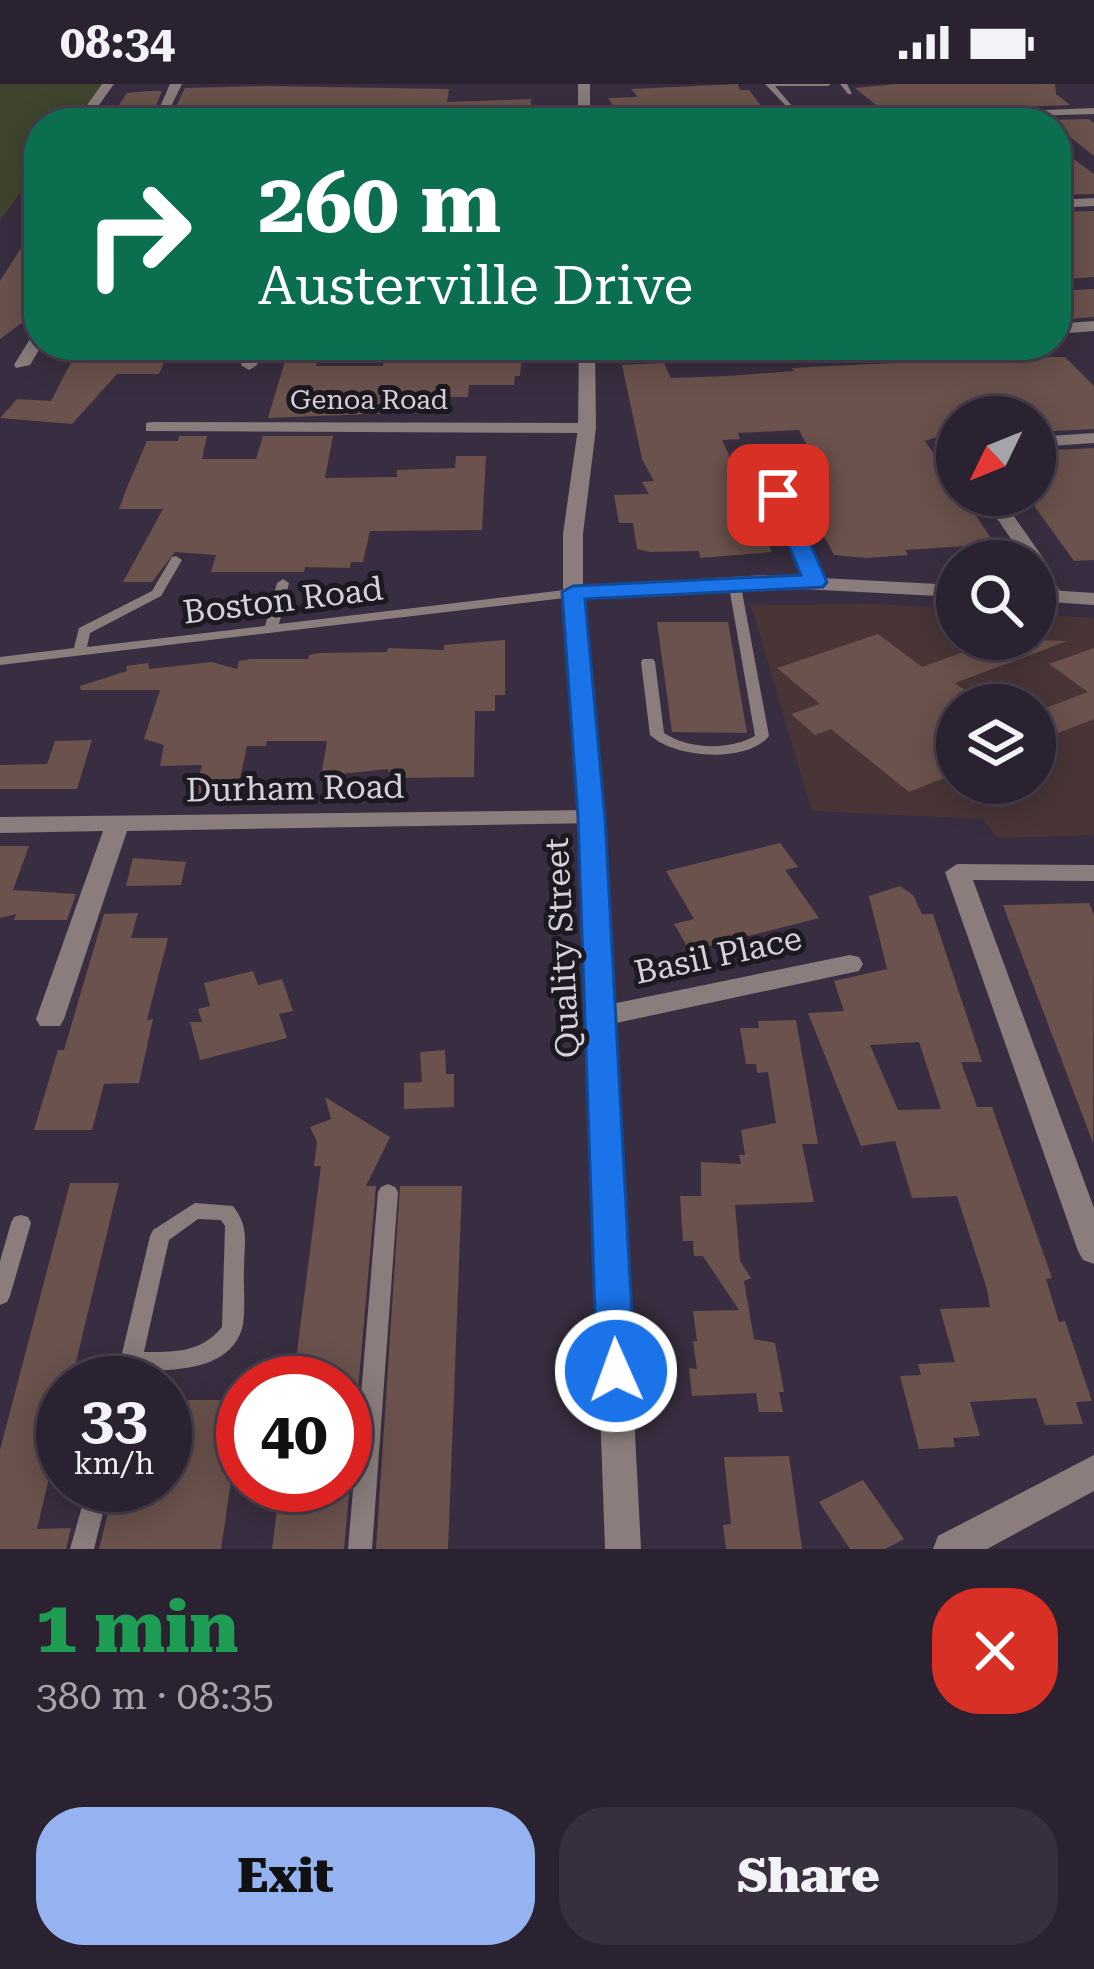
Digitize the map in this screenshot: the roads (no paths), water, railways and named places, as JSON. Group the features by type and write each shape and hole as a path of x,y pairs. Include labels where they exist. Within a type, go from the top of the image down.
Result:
{"street":[{"path":"22,365 25,360"},
{"path":"249,364 250,360"},
{"name":"Quality Street","path":"588,360 587,428 573,534 573,592 592,818 623,1549"},
{"name":"Genoa Road","path":"152,427 587,428"},
{"path":"1056,441 1094,438"},
{"path":"760,452 815,582"},
{"path":"573,592 734,581 936,590"},
{"path":"1056,597 1094,599"},
{"name":"Durham Road","path":"0,825 592,818"},
{"path":"50,1019 118,823"},
{"path":"1094,873 957,872 1094,1250"},
{"name":"Basil Place","path":"602,1016 850,964"},
{"path":"951,1549 1094,1472"}],"lane":[{"path":"769,84 828,84"},
{"path":"769,84 788,106"},
{"path":"843,84 850,93"},
{"path":"80,651 84,631 157,593 176,560"},
{"path":"648,662 657,735 662,741 678,748 757,742 761,736 734,581"},
{"path":"271,628 283,583"},
{"name":"Boston Road","path":"0,661 573,592"},
{"path":"360,1549 388,1192"},
{"path":"195,1211 226,1212 235,1224 232,1330 224,1344 193,1360 129,1372 160,1236 195,1211"},
{"path":"0,1296 6,1256 21,1223"},
{"path":"82,1549 92,1512"}]}
